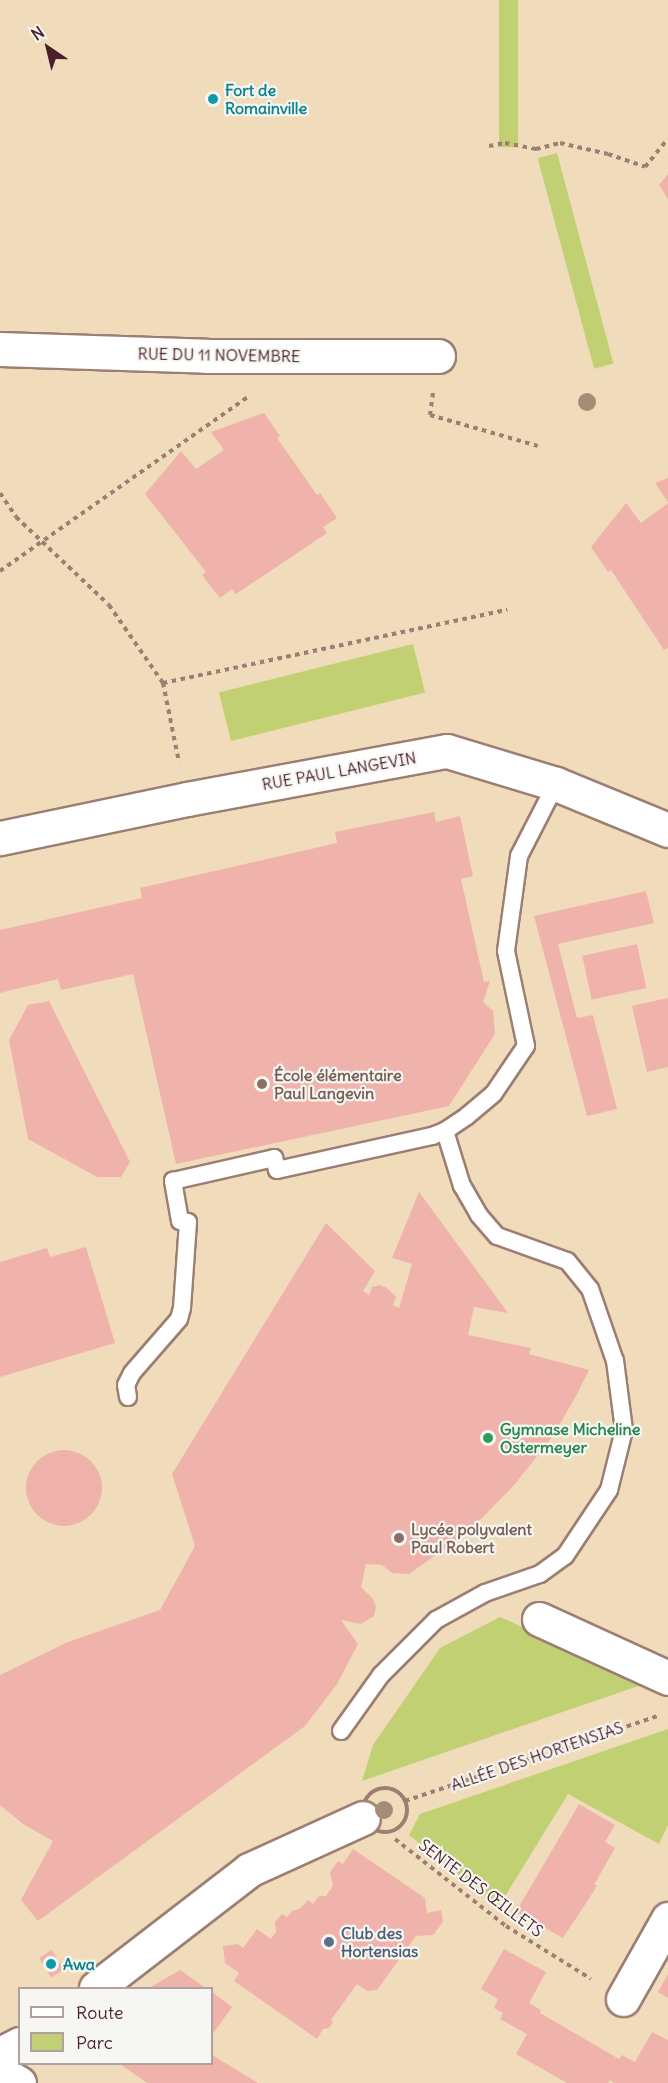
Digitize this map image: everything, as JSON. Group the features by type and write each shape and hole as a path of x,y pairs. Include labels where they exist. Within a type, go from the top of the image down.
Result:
{"street":[{"name":"RUE DU 11 NOVEMBRE","path":"0,349 207,356 438,356"},
{"name":"RUE PAUL LANGEVIN","path":"0,838 187,799 447,751 556,784 668,830"},
{"path":"539,1619 668,1678"},
{"path":"99,1987 249,1870 375,1825"},
{"path":"623,1999 668,1919"},
{"path":"0,2054 18,2045"},
{"path":"0,2072 19,2083"}],"lane":[{"path":"128,1397 126,1385 132,1373 179,1319 182,1308 188,1222 180,1221 172,1181 274,1158 277,1170 445,1131 494,1094 526,1046 506,951 519,856 556,784"},
{"path":"340,1731 381,1675 436,1620 485,1593 540,1574 565,1556 609,1490 624,1430 615,1361 590,1289 567,1261 497,1236 479,1215 462,1186 445,1131"}],"path":[{"path":"489,146 505,143 536,149 560,143 608,154 645,166 668,139"},
{"path":"438,356 430,415 538,446"},
{"path":"0,571 256,391"},
{"path":"0,493 16,517 109,605 163,683 187,799"},
{"path":"163,683 507,610"},
{"name":"ALLÉE DES HORTENSIAS","path":"405,1801 668,1712"},
{"name":"SENTE DES ŒILLETS","path":"375,1825 506,1926 623,1999"}],"green space":[{"path":"499,0 518,0 518,147 499,147"},
{"path":"557,153 613,364 594,369 538,158"},
{"path":"413,644 425,693 231,741 219,692"},
{"path":"500,1617 647,1683 362,1781 373,1745 440,1648"},
{"path":"668,1729 668,1825 659,1844 568,1794 499,1906 409,1835 420,1814"}],"building":[{"path":"668,174 668,199 659,185"},
{"path":"264,413 280,436 277,438 317,495 320,493 337,518 323,527 327,533 236,594 232,589 220,598 202,575 206,572 145,494 181,451 196,469 224,450 211,432"},
{"path":"668,478 668,502 655,483"},
{"path":"626,503 641,523 668,503 668,648 664,650 611,570 608,572 591,547"},
{"path":"434,812 436,822 460,816 473,876 461,879 484,982 490,981 483,1002 493,1011 495,1034 449,1106 176,1164 133,974 61,990 58,979 0,993 0,930 142,898 140,888 337,843 335,832"},
{"path":"646,891 654,923 558,944 577,1018 593,1015 617,1109 587,1116 534,916"},
{"path":"637,944 646,988 592,1000 582,956"},
{"path":"668,998 668,1067 647,1072 632,1006"},
{"path":"49,1001 130,1162 121,1177 97,1177 28,1139 9,1040 28,1005"},
{"path":"419,1192 508,1313 474,1307 468,1335 531,1348 529,1354 589,1370 576,1396 553,1436 515,1484 483,1517 446,1548 409,1574 392,1573 382,1565 366,1564 361,1587 373,1599 376,1607 374,1616 361,1624 341,1620 358,1644 337,1684 305,1726 38,1921 21,1900 53,1841 23,1824 0,1805 0,1675 68,1642 160,1610 195,1546 172,1474 326,1223 375,1271 363,1291 369,1295 372,1287 380,1285 387,1288 396,1297 393,1305 399,1308 412,1264 392,1258"},
{"path":"86,1247 115,1343 0,1377 0,1262 47,1248 50,1257"},
{"path":"64,1450 79,1453 91,1461 99,1473 102,1488 99,1503 91,1515 79,1523 64,1526 49,1523 37,1515 29,1503 26,1488 29,1473 37,1461 49,1453"},
{"path":"579,1804 615,1825 605,1842 615,1848 594,1885 597,1885 594,1891 563,1938 516,1912"},
{"name":"Club des Hortensias","path":"353,1849 425,1898 427,1913 441,1910 443,1922 433,1935 416,1936 377,1990 367,1991 357,1984 331,2020 333,2022 329,2028 323,2029 317,2039 234,1981 239,1973 225,1963 223,1946 238,1944 243,1948 257,1929 271,1939 276,1932 275,1922 282,1914 287,1917 292,1911 301,1908 308,1900 313,1904 319,1896 326,1896 333,1886 330,1872 338,1861 343,1864"},
{"path":"504,1949 546,1972 529,2003 541,2010 540,2013 619,2059 622,2055 635,2062 652,2032 668,2040 668,2083 614,2083 610,2080 608,2083 567,2083 516,2054 527,2034 500,2019 503,2013 494,2008 498,1999 481,1989"},
{"name":"Awa","path":"52,1950 64,1970 51,1977 39,1958"},
{"path":"180,1970 205,1987 151,1987"},
{"path":"668,1974 668,1998 658,1992"},
{"path":"213,1993 232,2007 213,2034"},
{"path":"213,2056 258,2083 147,2083 121,2065 213,2065"}],"place":[{"name":"Fort de Romainville","path":"213,99"},
{"name":"École élémentaire Paul Langevin","path":"262,1084"},
{"name":"Gymnase Micheline Ostermeyer","path":"488,1438"},
{"name":"Lycée polyvalent Paul Robert","path":"399,1538"},
{"name":"Club des Hortensias","path":"329,1942"},
{"name":"Awa","path":"51,1964"}]}
